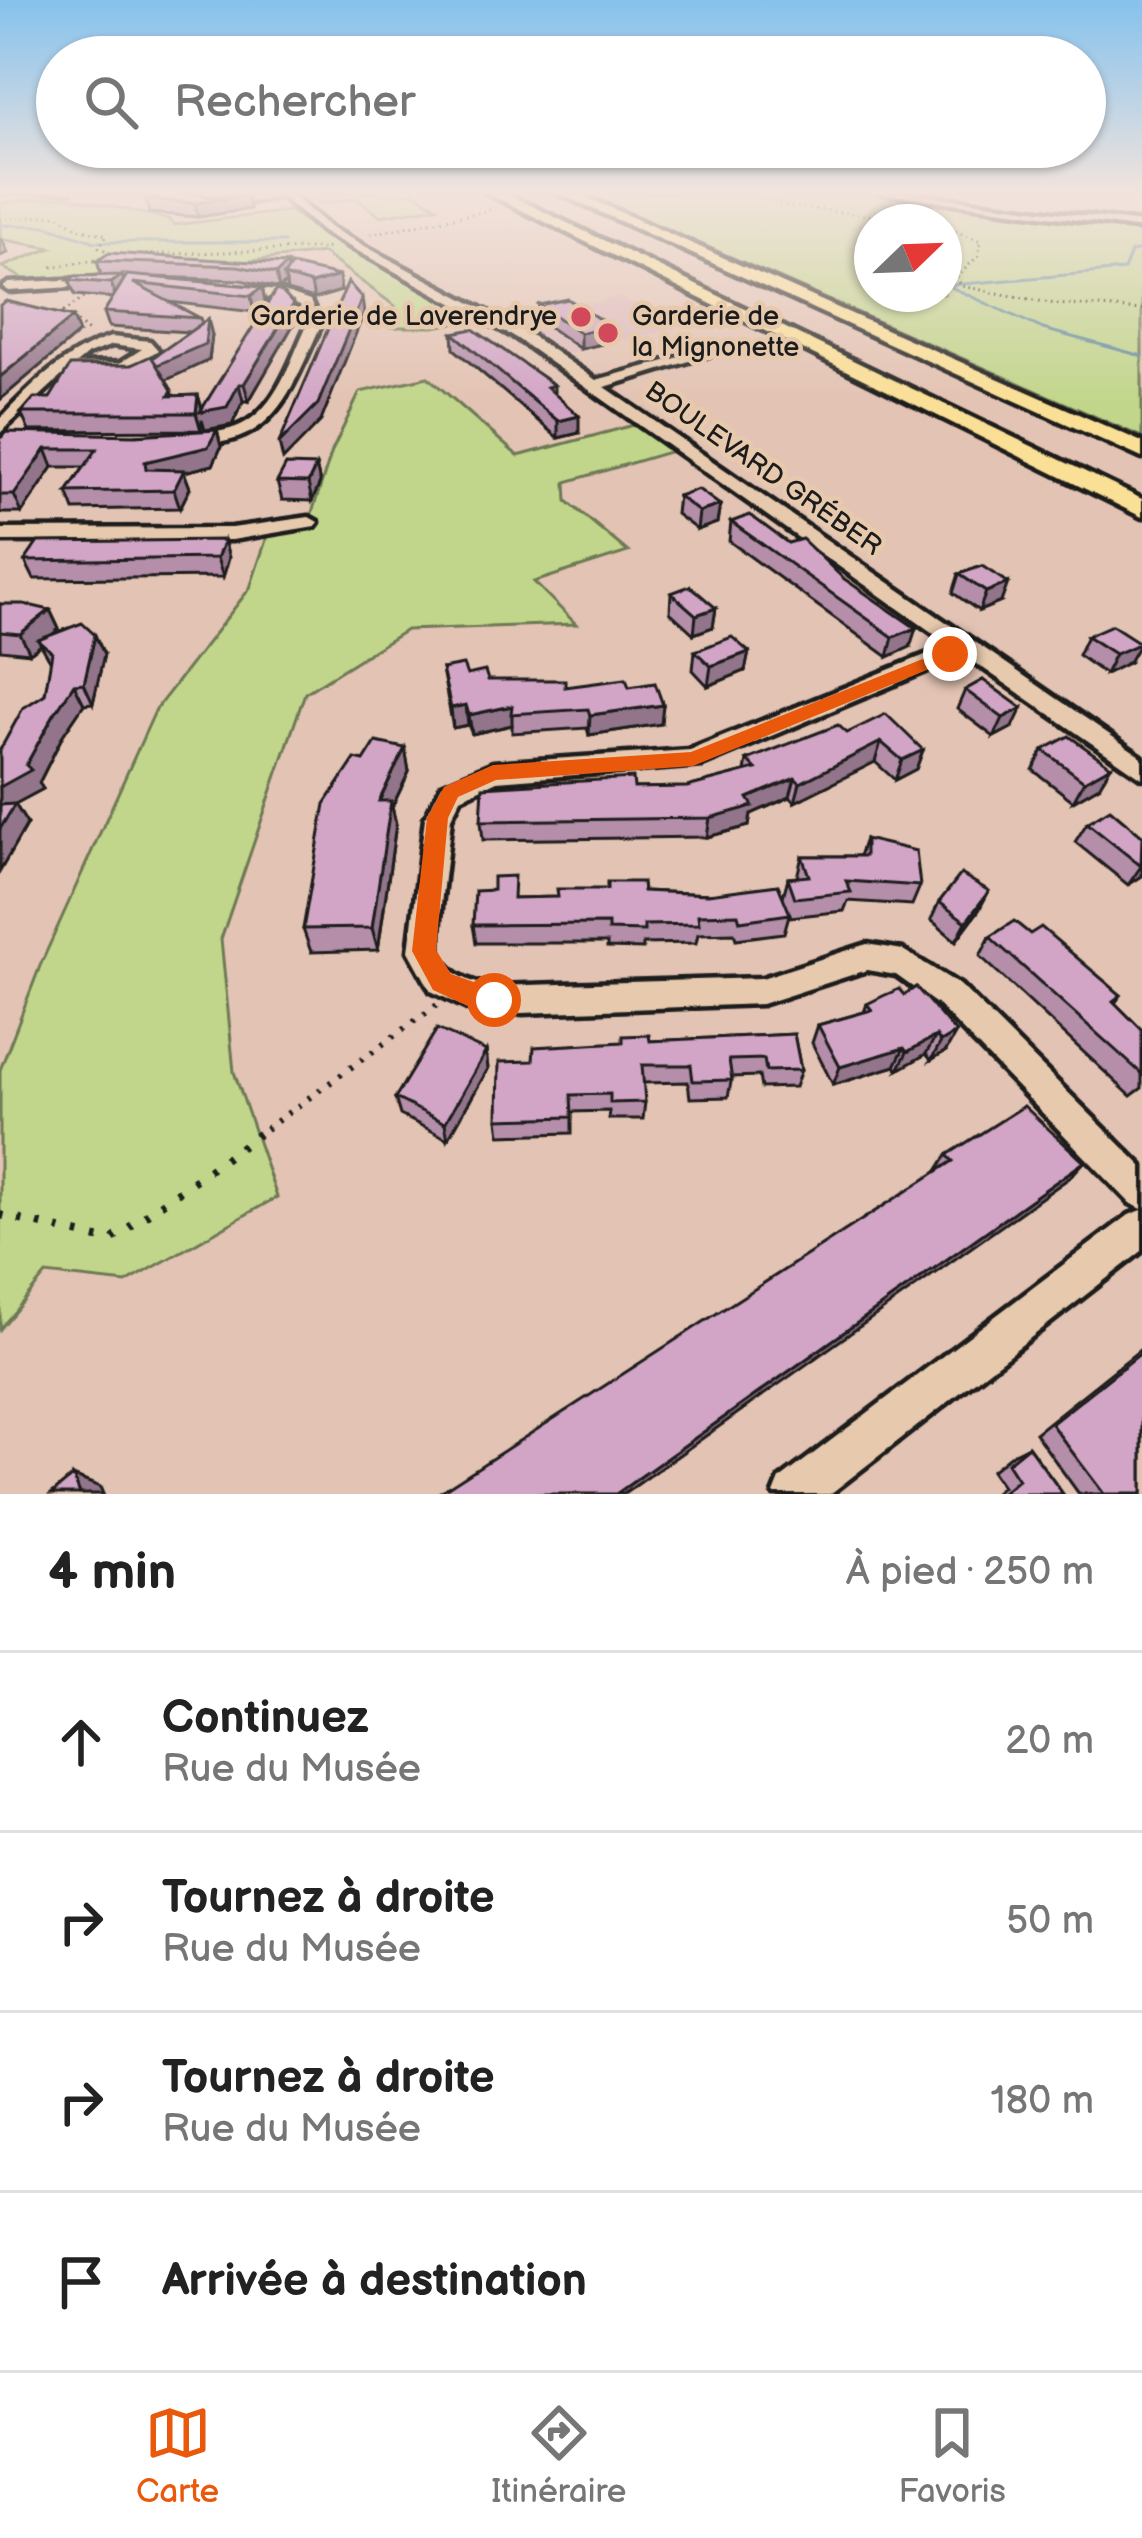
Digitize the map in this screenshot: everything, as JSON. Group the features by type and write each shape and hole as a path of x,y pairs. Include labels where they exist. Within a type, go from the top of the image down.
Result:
{"highway":[{"path":"629,263 1142,509"},
{"path":"721,263 1142,451"}],"street":[{"name":"BOULEVARD GRÉBER","path":"391,263 485,311 1142,769"},
{"path":"0,302 4,281 108,282"},
{"path":"166,439 220,438 260,425 314,325 305,304 289,297 221,290"},
{"path":"4,435 62,369 103,343 133,340 151,350 146,358 119,368 62,369"},
{"path":"596,386 704,352"},
{"path":"0,536 232,534 309,522"},
{"path":"968,646 693,759 512,770 460,785 438,818 424,933 431,967 456,991 494,1000 762,991 867,957 902,963 949,995 1142,1191"},
{"path":"795,1494 1142,1228"}],"path":[{"path":"34,271 86,263"},
{"path":"103,343 64,312 108,282"},
{"path":"962,285 1054,304 1142,310"},
{"path":"0,1215 110,1241 456,991"}],"shaded area":[{"path":"620,297 678,328 563,354 512,321"}],"green space":[{"path":"13,263 109,263 95,278 28,281 2,267"},
{"path":"336,263 374,263 482,318 434,327 392,327 395,306"},
{"path":"744,263 854,263 854,311"},
{"path":"962,263 1142,263 1142,437 857,312 962,312"},
{"path":"428,377 518,456 649,421 686,447 566,482 567,501 628,552 534,582 576,624 406,630 305,693 221,939 234,1072 277,1197 126,1283 46,1274 0,1329 0,1070 40,966 156,709 250,588 269,531 309,522 332,451 360,392"}],"building":[{"path":"146,263 287,264 276,274 238,266"},
{"path":"291,265 339,276 311,284 284,276"},
{"path":"122,275 111,283 69,280 75,276"},
{"path":"127,275 262,287 251,296 133,283 200,318 104,312"},
{"path":"348,282 362,298 318,404 279,443"},
{"path":"276,290 293,304 244,384 239,384 227,407 200,412"},
{"path":"568,299 610,326 580,333 539,305"},
{"path":"6,301 73,317 0,377 0,305"},
{"path":"208,319 205,344 157,365 152,358"},
{"path":"473,329 554,385 547,387 579,416 558,421 453,333"},
{"path":"151,356 172,390 169,396 198,395 196,413 21,413 34,398 50,398 70,366 131,365"},
{"path":"217,430 208,447 145,462 146,469 184,470 174,490 67,492 97,449 46,449 14,495 0,495 0,439 6,432 135,435"},
{"path":"286,465 316,466 308,483 277,482"},
{"path":"698,489 720,505 699,512 678,496"},
{"path":"750,515 788,543 802,539 843,578 916,628 893,637 731,522"},
{"path":"224,540 217,558 25,561 38,542"},
{"path":"982,566 1008,583 986,592 959,574"},
{"path":"690,586 716,608 696,615 671,593"},
{"path":"0,604 50,610 20,634 0,632"},
{"path":"82,623 95,635 84,683 74,684 53,716 26,765 31,770 0,787 0,750 23,708 45,694 52,652 38,640"},
{"path":"1112,625 1140,643 1115,654 1087,636"},
{"path":"732,637 749,652 711,666 695,651"},
{"path":"463,665 467,675 485,671 488,680 565,680 565,687 626,679 629,687 655,683 663,705 590,715 588,709 511,714 512,706 469,715 466,705 451,708 442,669"},
{"path":"983,680 1022,708 1003,718 965,690"},
{"path":"886,714 923,750 902,760 881,742 800,783 795,778 748,798 753,806 710,818 481,821 483,787 633,778 634,788 687,787 756,769 747,760 838,725 847,733"},
{"path":"1069,736 1111,766 1084,781 1043,750"},
{"path":"376,742 405,748 379,801 391,801 372,928 303,929 325,804 355,759 364,761"},
{"path":"15,804 0,829 0,805"},
{"path":"1110,809 1142,836 1141,866 1087,823"},
{"path":"865,839 916,851 920,886 846,881 851,892 795,898 788,878 809,876 802,856 865,856"},
{"path":"961,874 989,891 966,922 939,902"},
{"path":"514,876 513,898 558,897 557,889 607,889 607,882 642,882 643,891 708,894 778,885 790,914 740,921 738,914 698,915 699,924 644,925 644,931 608,930 608,924 473,925 475,891 493,890 493,877"},
{"path":"1014,921 1030,934 1041,927 1121,995 1113,1001 1142,1030 1142,1074 990,937"},
{"path":"916,987 956,1033 941,1042 936,1036 907,1052 904,1048 840,1067 818,1025 872,1010 867,1004 899,989 904,995"},
{"path":"437,1029 486,1051 445,1123 395,1098"},
{"path":"794,1034 801,1070 766,1071 764,1059 729,1060 732,1080 693,1081 691,1065 642,1065 645,1102 610,1103 610,1094 571,1095 572,1117 498,1119 499,1062 533,1061 534,1047 623,1042 623,1036 649,1035 650,1041"},
{"path":"1024,1106 1084,1162 616,1494 437,1494 953,1161 947,1155"},
{"path":"1142,1352 1142,1494 1104,1494 1051,1424"},
{"path":"1028,1446 1063,1494 1001,1494 1018,1480 1007,1463"},
{"path":"73,1476 80,1494 51,1494"}],"waterway":[{"path":"962,284 1124,270 1127,263"},
{"path":"962,292 1043,329 1142,356"}],"place":[{"name":"Garderie de Laverendrye","path":"581,317"},
{"name":"Garderie de la Mignonette","path":"608,333"}],"route":[{"path":"494,1000 472,997 442,982 424,951 438,818 443,803 460,785 493,772 693,759 950,654"}]}
